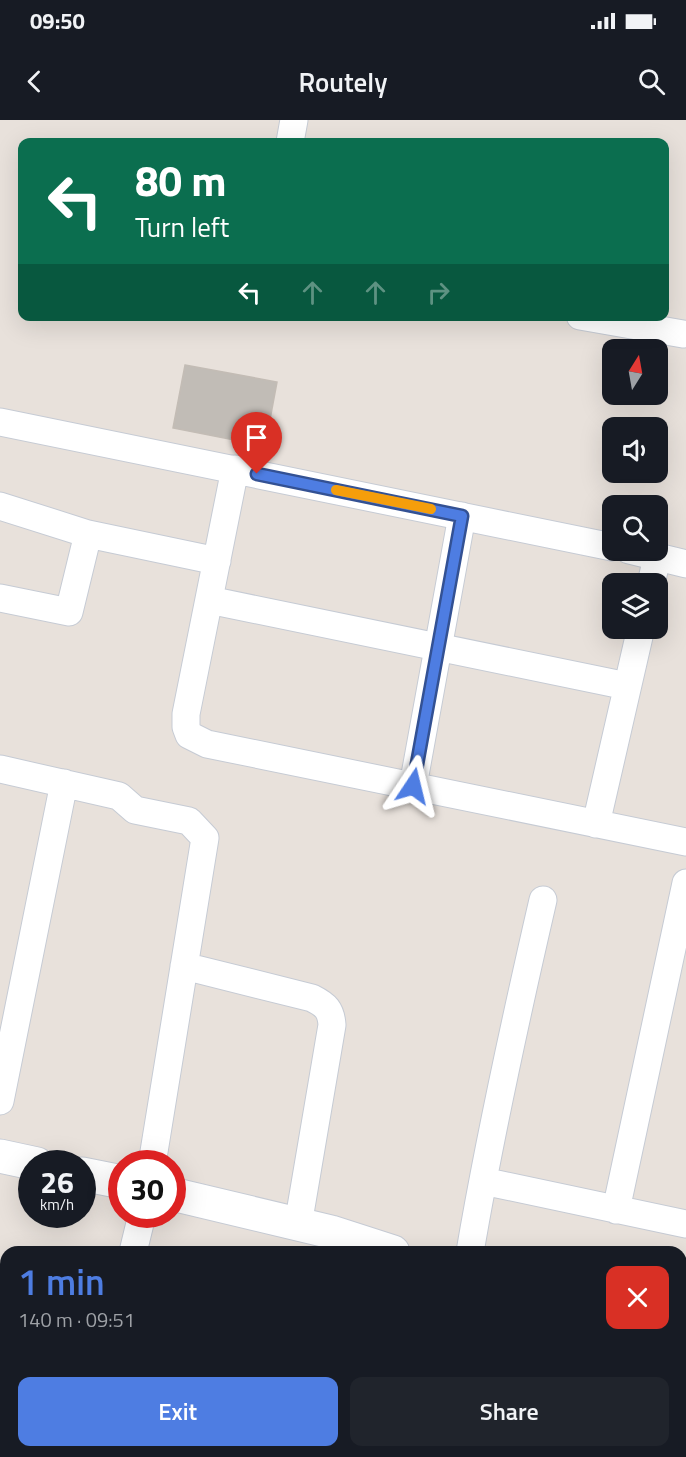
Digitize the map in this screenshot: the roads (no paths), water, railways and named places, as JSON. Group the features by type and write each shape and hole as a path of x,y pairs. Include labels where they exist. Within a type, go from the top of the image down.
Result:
{"street":[{"path":"608,321 682,334"},
{"path":"0,422 602,545"},
{"path":"235,469 186,714 186,727 189,735 207,744 686,842"},
{"path":"0,506 88,534 217,561"},
{"path":"413,786 462,516"},
{"path":"0,598 69,612 88,534"},
{"path":"668,560 686,564"},
{"path":"209,600 627,686"},
{"path":"596,824 638,639"},
{"path":"0,769 119,796 135,810 189,821 205,838 154,1150"},
{"path":"0,1101 63,783"},
{"path":"616,1210 686,883"},
{"path":"471,1246 514,1024 543,900"},
{"path":"184,966 312,998 324,1004 331,1012 332,1025 298,1224"},
{"path":"0,1156 18,1160"},
{"path":"483,1181 686,1224"},
{"path":"186,1197 331,1232 374,1246"},
{"path":"134,1246 139,1228"}]}
